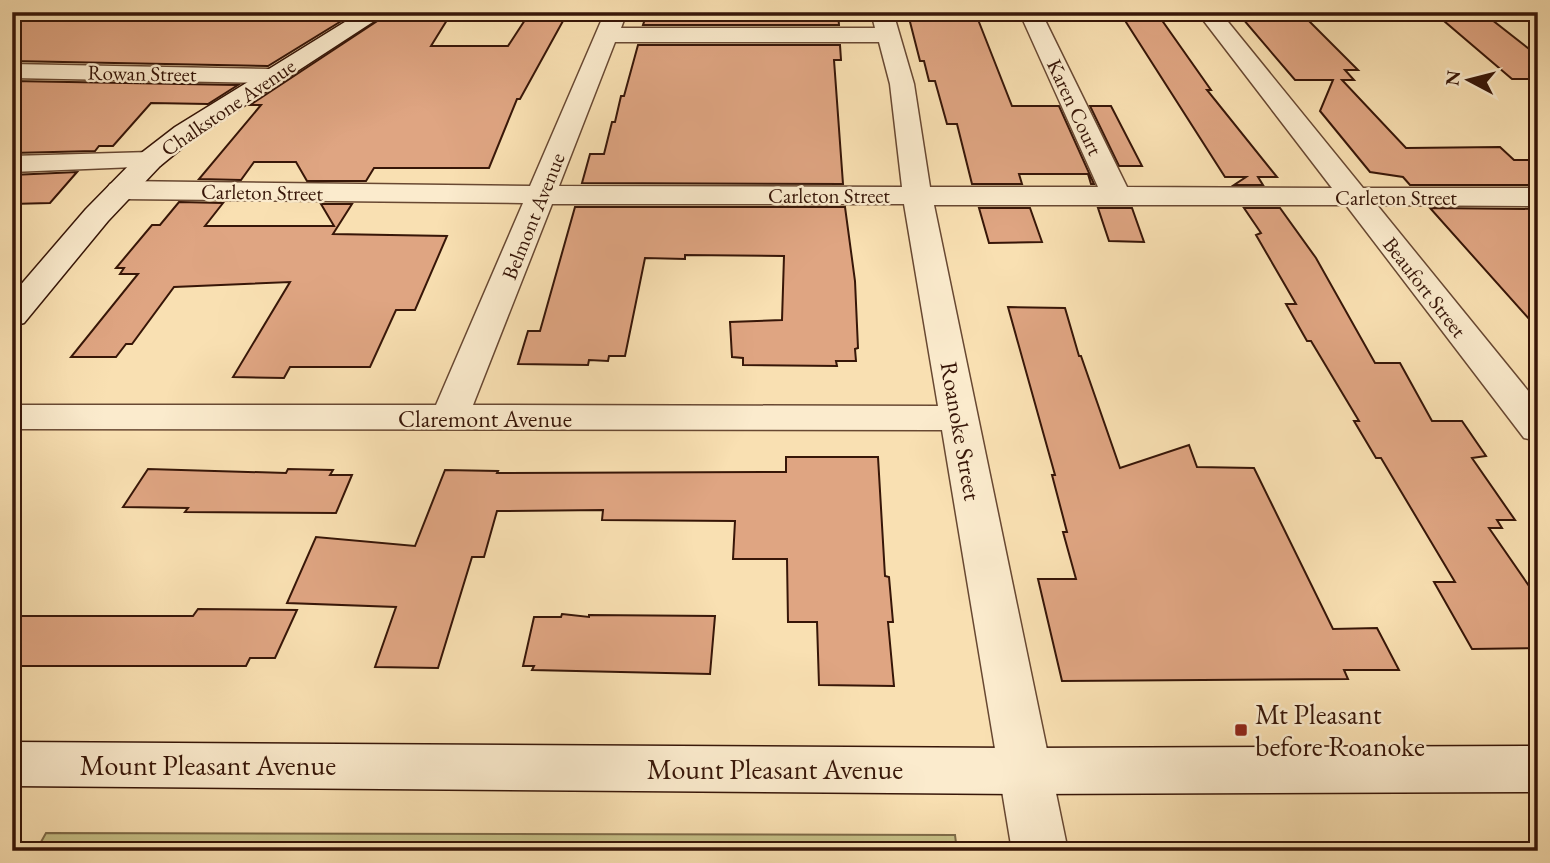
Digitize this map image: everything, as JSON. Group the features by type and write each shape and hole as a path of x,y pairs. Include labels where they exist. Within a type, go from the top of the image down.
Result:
{"street":[{"name":"Chalkstone Avenue","path":"12,316 120,190 150,160 184,132 377,12"},
{"name":"Beaufort Street","path":"1208,12 1538,429"},
{"name":"Karen Court","path":"1032,18 1117,197"},
{"path":"611,24 885,23"},
{"name":"Roanoke Street","path":"885,23 902,84 917,195 1040,851"},
{"name":"Belmont Avenue","path":"449,419 611,24"},
{"name":"Rowan Street","path":"12,71 272,76"},
{"path":"12,163 150,160"},
{"name":"Carleton Street","path":"120,190 542,195 1538,197"},
{"name":"Claremont Avenue","path":"12,417 958,418"},
{"name":"Mount Pleasant Avenue","path":"12,764 1023,771 1538,769"}],"shaded area":[{"path":"46,833 955,835 957,851 36,851"}],"building":[{"path":"79,12 356,12 268,66 12,61 12,19 68,20"},
{"path":"391,12 452,12 431,46 508,46 525,20 563,21 520,99 517,99 489,168 374,168 366,181 307,181 296,162 254,162 241,180 199,179 261,105 250,105"},
{"path":"1237,12 1300,12 1358,70 1345,70 1354,80 1342,80 1406,148 1500,147 1514,160 1538,160 1538,185 1410,185 1403,177 1370,172 1320,111 1333,80 1295,80"},
{"path":"647,13 838,14 839,25 643,25"},
{"path":"1437,15 1487,16 1538,56 1538,79 1512,79"},
{"path":"977,17 1012,106 1059,106 1094,184 1091,184 1088,174 1019,174 1022,184 972,184 957,124 947,124 935,81 929,81 924,61 920,61 909,18"},
{"path":"1124,19 1161,19 1211,90 1207,90 1277,177 1258,177 1263,185 1234,185 1246,177 1225,177"},
{"path":"638,45 840,45 841,60 834,60 843,184 582,183 590,154 604,154"},
{"path":"12,81 238,85 208,104 151,103 113,146 99,146 95,151 12,153"},
{"path":"1090,106 1111,106 1142,166 1119,166"},
{"path":"77,172 50,203 12,204 12,175"},
{"path":"179,202 223,203 205,226 334,226 321,204 352,204 333,234 447,236 415,310 396,310 370,367 290,367 284,378 233,377 290,282 174,287 132,344 126,344 116,357 71,357 138,274 120,274 124,268 116,268 152,225 160,225"},
{"path":"575,207 845,207 855,281 858,348 855,349 856,361 836,361 837,366 743,365 743,358 732,357 730,322 782,320 784,256 685,255 685,259 645,258 625,356 609,356 608,361 589,360 588,365 518,364 528,331 540,331"},
{"path":"979,208 1030,208 1042,242 989,243"},
{"path":"1098,208 1132,208 1144,242 1109,241"},
{"path":"1244,208 1280,208 1316,258 1375,363 1400,363 1432,421 1462,421 1486,456 1472,458 1515,520 1497,520 1502,528 1489,528 1538,599 1538,648 1472,649 1434,582 1455,582 1381,458 1376,458 1354,421 1359,421 1286,304 1296,304 1256,235 1261,233"},
{"path":"1430,208 1538,209 1538,329"},
{"path":"1008,307 1065,308 1079,356 1120,468 1189,445 1197,467 1254,468 1333,629 1377,628 1399,670 1344,670 1348,679 1062,681 1038,579 1076,579 1063,532 1067,532 1052,475 1055,475"},
{"path":"786,457 878,457 885,576 889,577 893,622 888,622 894,686 819,685 817,622 788,622 787,559 733,559 735,521 602,520 603,510 497,511 484,557 472,557 438,668 375,667 396,607 287,603 316,537 415,546 445,470 498,471 497,473 786,472"},
{"path":"148,469 286,473 288,469 333,470 330,475 352,475 336,513 185,512 188,508 123,507"},
{"path":"198,609 297,610 275,658 250,658 246,666 12,666 12,616 193,616"},
{"path":"562,614 589,617 715,616 710,674 532,670 534,666 523,666 534,617 561,617"}],"place":[{"name":"Mt Pleasant before Roanoke","path":"1241,730"}]}
